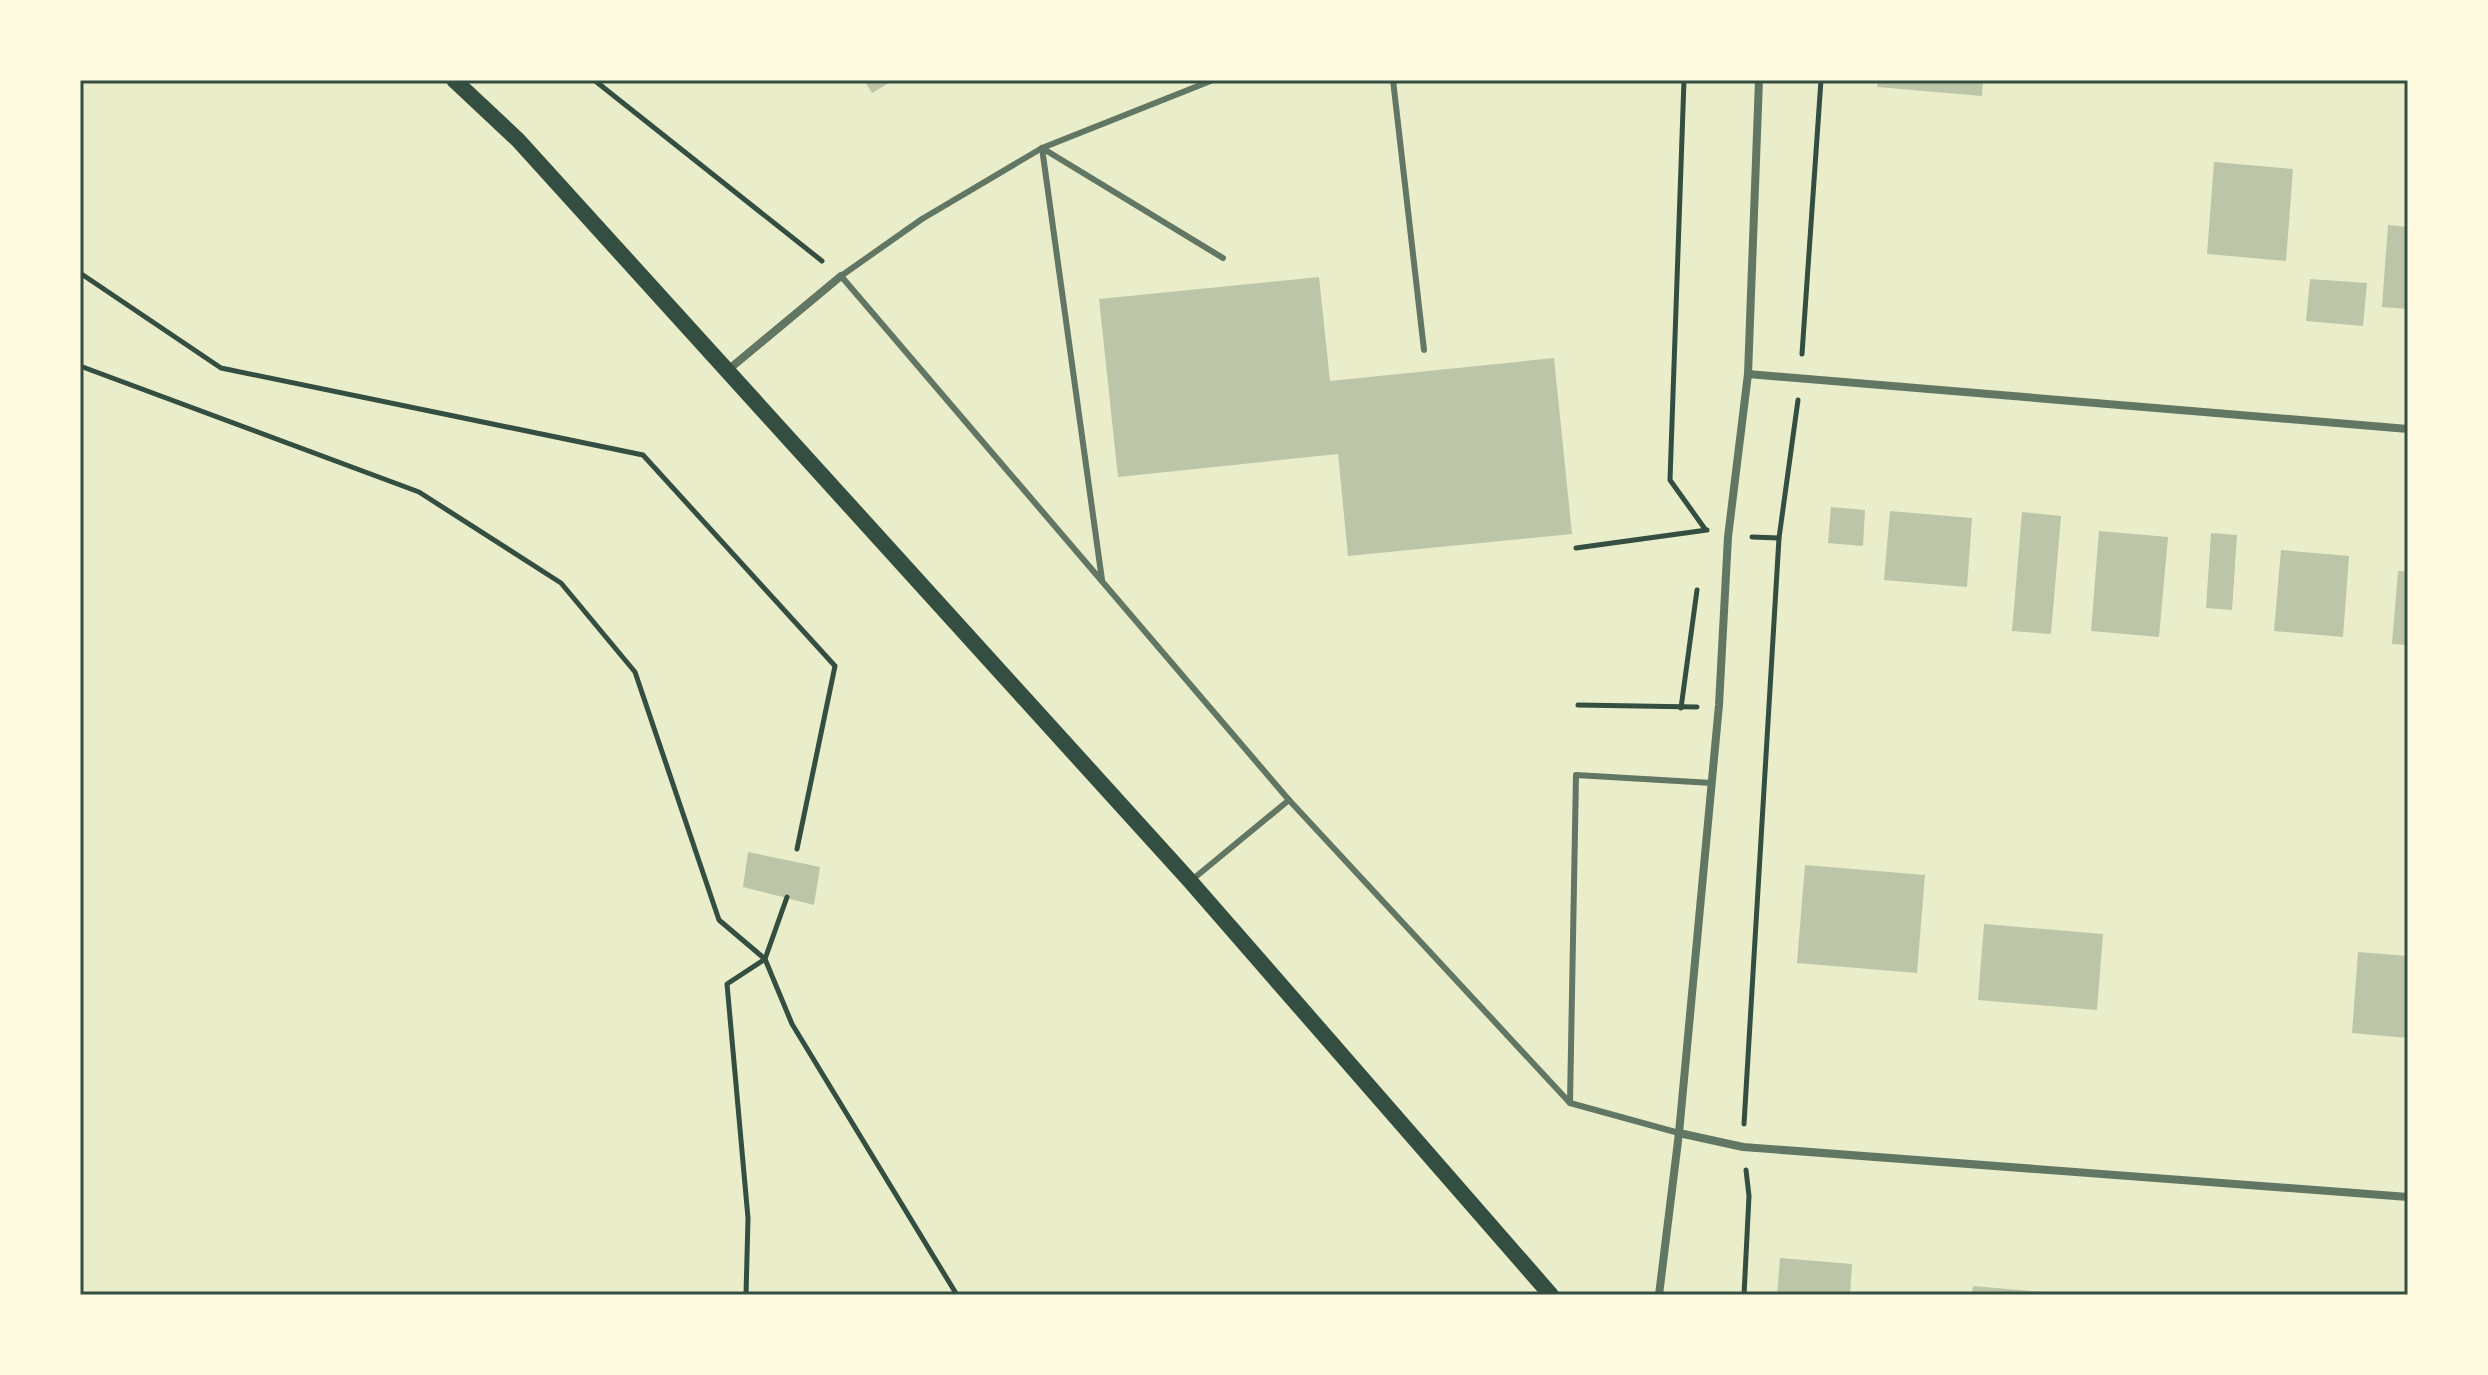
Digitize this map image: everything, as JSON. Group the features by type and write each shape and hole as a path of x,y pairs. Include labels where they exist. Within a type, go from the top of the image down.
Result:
{"main road":[{"path":"454,80 518,140 1190,881 1551,1295"}],"street":[{"path":"1659,1295 1679,1133 1719,705 1728,537 1748,374 1759,80"},
{"path":"728,370 841,276"},
{"path":"1748,374 2408,429"},
{"path":"1679,1133 1743,1147 2408,1197"}],"lane":[{"path":"1213,80 1042,148 922,219 841,276 1289,800 1570,1103 1679,1133"},
{"path":"1393,80 1424,350"},
{"path":"1042,148 1223,258"},
{"path":"1042,148 1102,580"},
{"path":"1570,1103 1576,775 1712,783"},
{"path":"1190,881 1289,800"}],"path":[{"path":"594,80 841,276"},
{"path":"1684,80 1670,480 1706,530 1704,545"},
{"path":"1744,1295 1749,1196 1743,1147 1779,538 1800,379 1821,80"},
{"path":"80,273 221,368 643,455 835,666 797,849"},
{"path":"80,366 419,492 561,583 635,672 719,920 765,959 792,1024 957,1295"},
{"path":"1576,548 1706,530"},
{"path":"1681,708 1698,589"},
{"path":"1578,705 1681,708 1719,705"},
{"path":"746,1295 748,1218 727,984 765,959 787,897"}],"building":[{"path":"864,80 894,80 872,93"},
{"path":"1878,80 1983,80 1982,96 1877,87"},
{"path":"2214,162 2293,169 2286,261 2207,254"},
{"path":"2388,225 2408,227 2408,309 2382,307"},
{"path":"1319,277 1330,381 1554,358 1572,534 1348,556 1338,454 1118,477 1099,299"},
{"path":"2310,279 2367,283 2363,326 2306,321"},
{"path":"1831,507 1865,510 1863,546 1828,543"},
{"path":"1890,511 1972,518 1967,587 1884,580"},
{"path":"2022,512 2061,516 2051,634 2012,631"},
{"path":"2099,531 2168,537 2159,637 2091,631"},
{"path":"2211,533 2237,535 2232,610 2206,608"},
{"path":"2281,550 2349,556 2343,637 2274,631"},
{"path":"2398,571 2408,571 2408,645 2392,644"},
{"path":"748,852 820,867 814,905 743,887"},
{"path":"1805,865 1925,875 1917,973 1797,963"},
{"path":"1984,924 2103,934 2097,1010 1978,1000"},
{"path":"2358,952 2408,956 2408,1038 2352,1033"},
{"path":"1780,1258 1852,1264 1850,1295 1777,1295"},
{"path":"1973,1286 2056,1293 2056,1295 1972,1295"}]}
